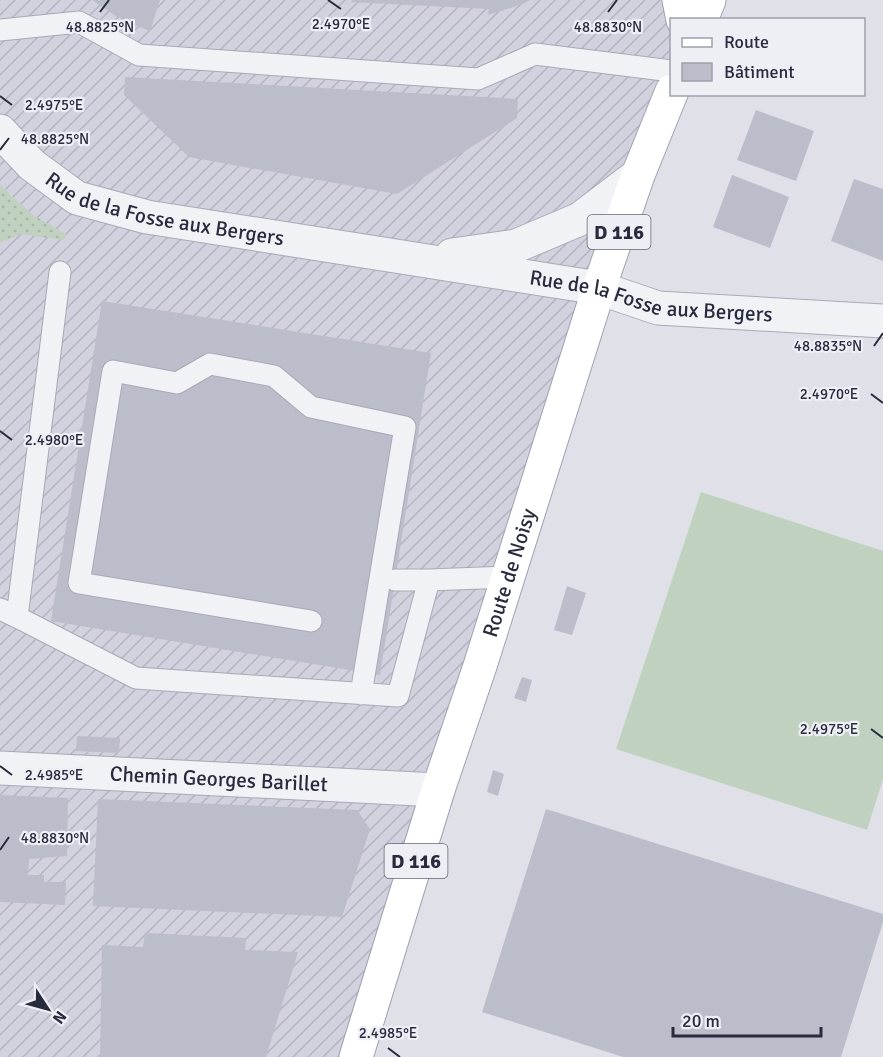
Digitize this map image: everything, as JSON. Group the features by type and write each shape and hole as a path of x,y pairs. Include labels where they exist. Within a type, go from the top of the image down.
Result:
{"main road":[{"path":"679,0 683,18"},
{"path":"702,18 709,0"},
{"name":"Route de Noisy","path":"356,1057 438,790 480,666 599,288 670,96"}],"street":[{"name":"Rue de la Fosse aux Bergers","path":"0,131 32,165 76,198 147,217 599,288 658,308 883,321"},
{"name":"Rue de la Fosse aux Bergers","path":"420,260 516,246 580,219 639,175"},
{"name":"Chemin Georges Barillet","path":"0,768 438,790"}],"lane":[{"path":"0,30 79,22 139,55 478,79 536,54 670,71"},
{"path":"60,272 8,613 136,678 398,696 429,580"},
{"path":"311,621 79,583 113,371 177,383 210,364 274,376 311,406 405,427 361,694"},
{"path":"395,580 508,577"}],"shaded area":[{"path":"0,0 707,0 676,18 670,18 670,94 356,1057 0,1057"}],"green space":[{"path":"0,185 33,215 67,235 63,240 21,234 0,243"},
{"path":"701,492 883,551 883,779 867,830 616,749"}],"building":[{"path":"92,0 160,0 150,31 116,16"},
{"path":"352,0 530,0 488,15 489,9 351,2"},
{"path":"125,77 518,99 517,118 397,194 189,157 124,95"},
{"path":"756,110 814,131 796,181 737,160"},
{"path":"732,175 789,197 770,248 713,227"},
{"path":"854,179 883,189 883,261 831,241"},
{"path":"102,301 431,353 380,675 51,621"},
{"path":"567,586 586,593 572,635 554,630"},
{"path":"522,677 532,680 526,702 514,698"},
{"path":"77,736 120,738 119,753 76,751"},
{"path":"493,770 504,774 498,796 487,792"},
{"path":"0,795 68,798 67,856 29,859 28,875 44,875 44,882 66,882 65,905 0,902"},
{"path":"98,799 357,810 370,829 342,917 93,906"},
{"path":"546,809 883,914 883,922 841,1057 623,1057 482,1012"},
{"path":"145,933 246,938 245,950 298,952 266,1057 100,1057 102,945 143,947"}]}
